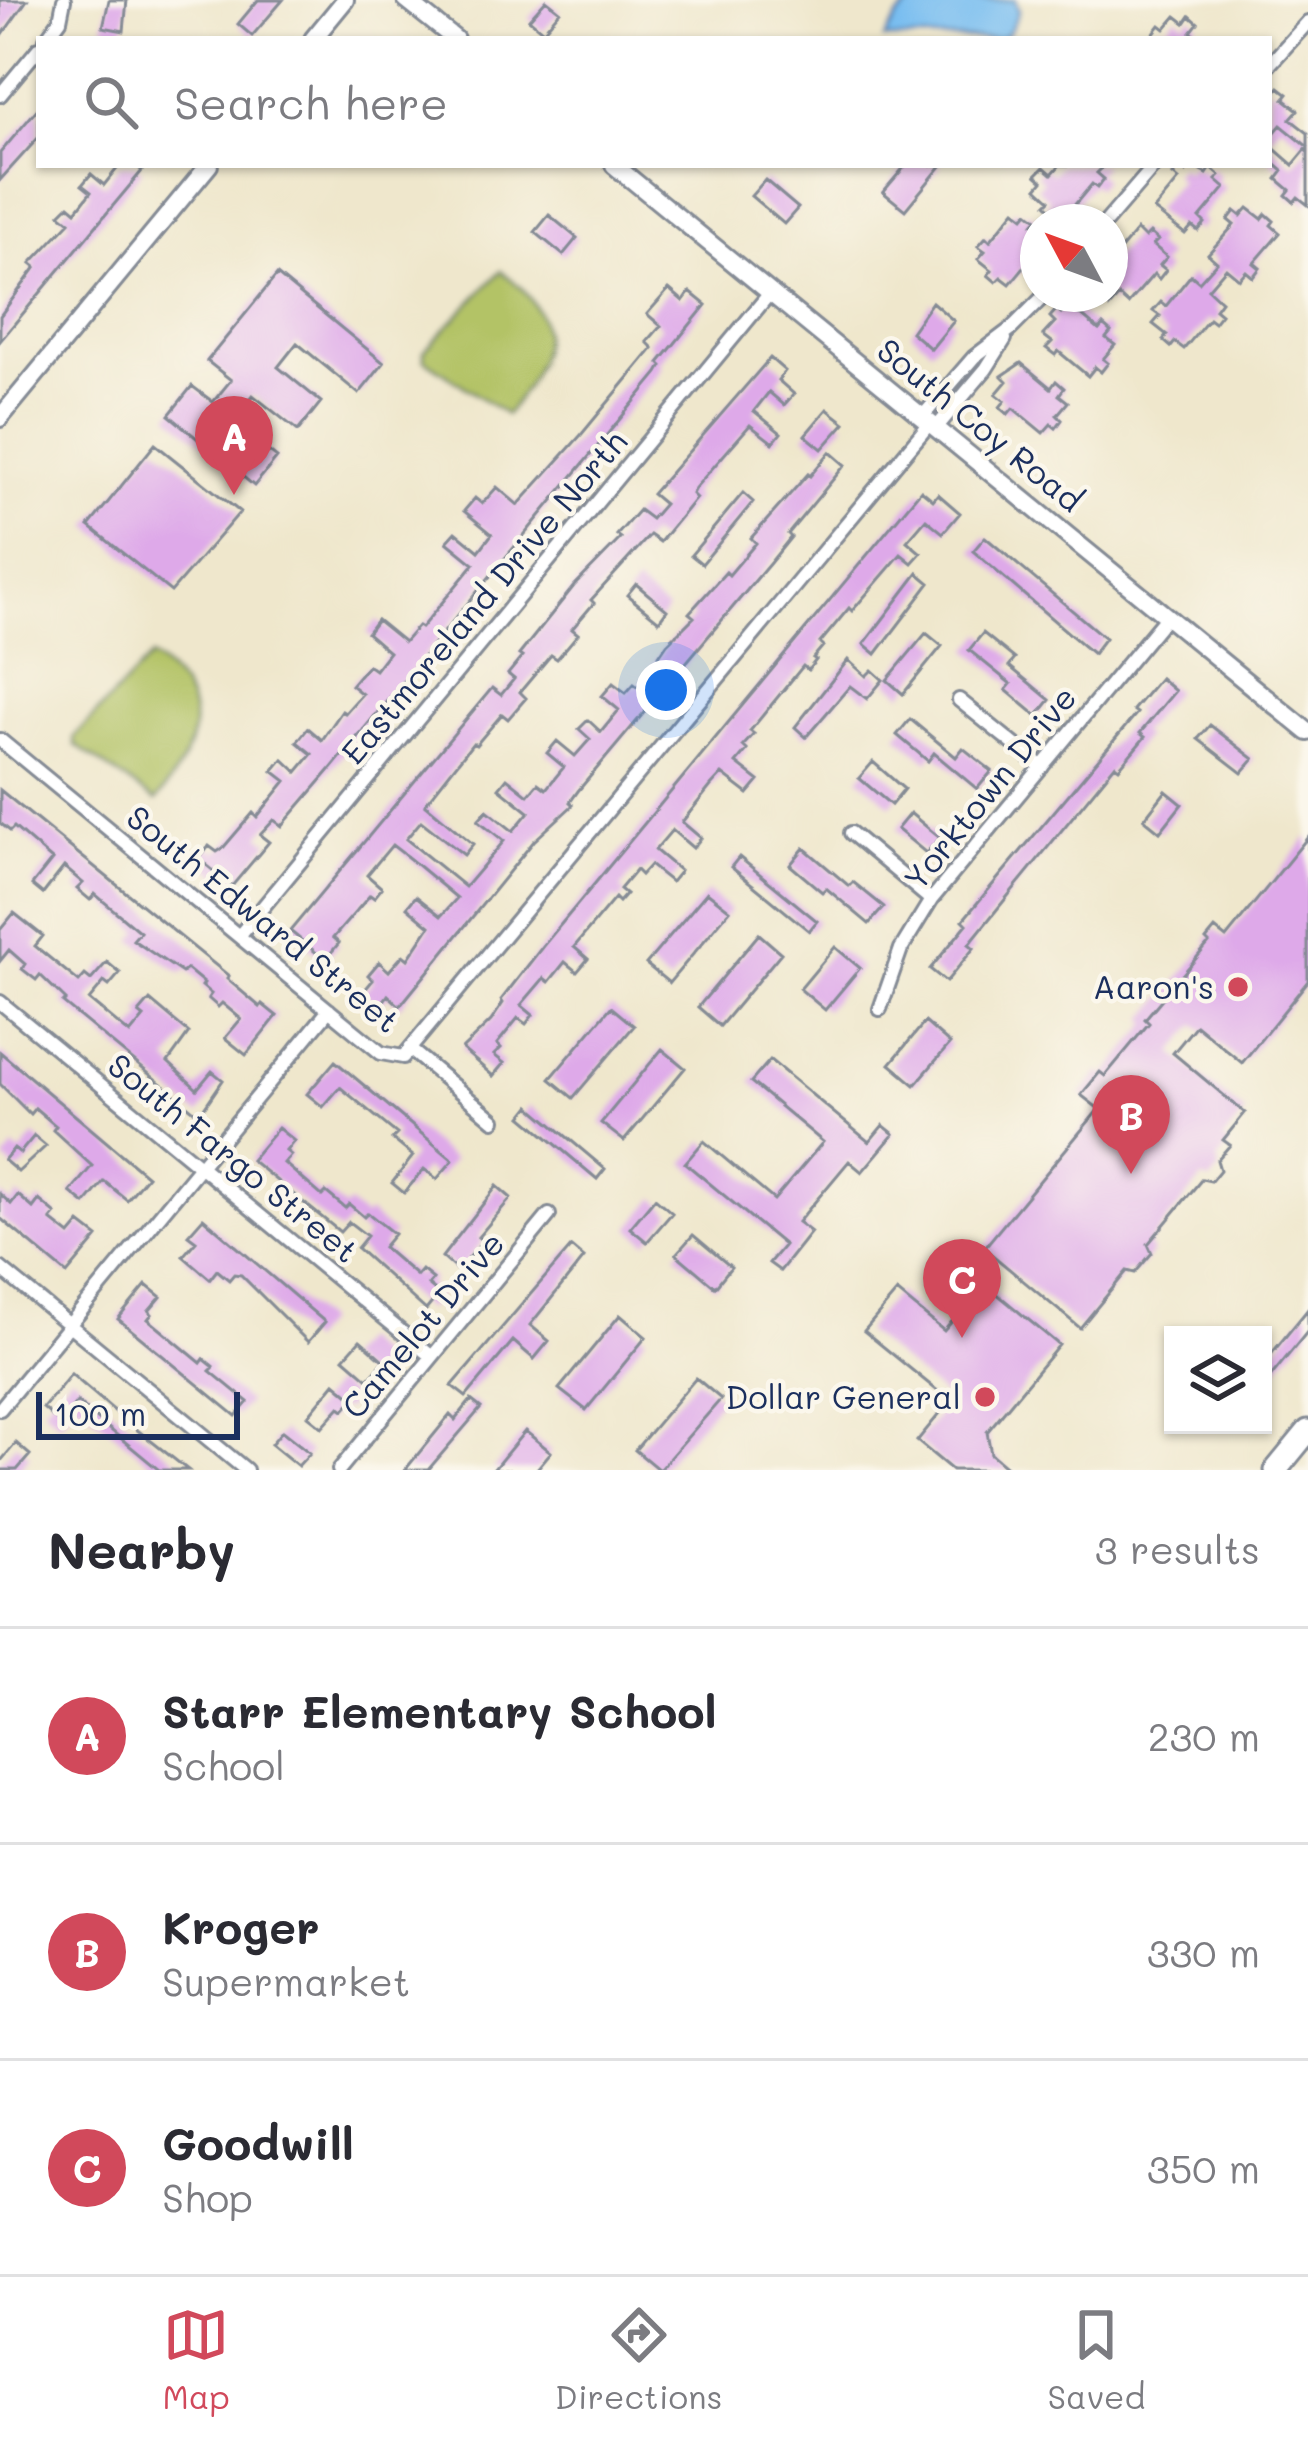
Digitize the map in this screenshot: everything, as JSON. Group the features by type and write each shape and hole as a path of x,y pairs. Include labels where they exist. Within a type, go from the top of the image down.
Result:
{"highway":[{"path":"1276,1470 1308,1431"}],"street":[{"path":"48,36 60,20 64,0"},
{"path":"315,36 345,0"},
{"path":"406,0 451,36"},
{"path":"1272,62 1308,22"},
{"path":"0,95 36,52"},
{"path":"0,418 207,168"},
{"name":"South Coy Road","path":"618,168 1308,732"},
{"path":"1121,204 1151,168"},
{"name":"Eastmoreland Drive North","path":"239,936 770,292"},
{"path":"412,1051 929,423 974,357 1028,312"},
{"name":"Yorktown Drive","path":"880,1009 901,949 931,900 1167,616"},
{"path":"959,700 1042,767"},
{"name":"South Edward Street","path":"0,740 387,1056 403,1057 412,1051 494,1120"},
{"path":"851,833 931,900"},
{"name":"South Fargo Street","path":"0,1002 432,1357"},
{"path":"0,1409 329,1010"},
{"name":"Camelot Drive","path":"339,1470 549,1215"},
{"path":"0,1268 247,1470"}],"green space":[{"path":"501,271 535,306 543,340 532,376 506,415 424,359 424,351"},
{"path":"151,657 185,691 193,726 182,762 156,801 75,745 74,737"}],"water":[{"path":"916,0 1015,0 1019,11 1004,36 886,36"}],"building":[{"path":"0,0 27,0 0,38"},
{"path":"109,0 127,0 124,31 103,27"},
{"path":"258,0 283,0 252,36 238,24"},
{"path":"546,0 560,11 543,31 529,19"},
{"path":"1176,16 1185,23 1190,16 1198,23 1191,32 1196,36 1153,34 1160,25 1165,29"},
{"path":"1279,87 1288,94 1284,99 1298,110 1290,119 1308,133 1308,147 1281,125 1272,136 1272,89 1275,92"},
{"path":"36,111 36,140 0,180 0,153"},
{"path":"1272,147 1293,165 1308,147 1308,205 1286,195 1290,190 1277,179 1283,171 1272,162"},
{"path":"118,168 142,171 0,341 0,316 36,267 31,263 70,222 60,214 69,205 76,211 91,192 82,185 91,174 104,185"},
{"path":"903,168 940,168 905,210 883,192"},
{"path":"1045,168 1052,174 1057,168 1102,168 1097,173 1104,179 1097,188 1092,184 1075,204 1046,204 1050,200 1037,188 1043,181 1036,175"},
{"path":"1178,168 1186,172 1196,168 1207,174 1211,168 1225,188 1200,218 1205,223 1198,231 1192,226 1185,234 1154,210 1179,180 1173,175"},
{"path":"765,180 798,208 784,224 751,196"},
{"path":"1248,208 1262,219 1266,214 1280,233 1254,263 1260,268 1253,277 1246,271 1239,279 1226,268 1208,289 1221,301 1215,309 1221,314 1214,323 1209,319 1184,349 1175,342 1171,347 1163,340 1167,335 1153,324 1160,316 1153,311 1161,302 1166,306 1191,275 1199,282 1217,262 1208,254 1234,225 1228,220 1235,211 1241,216"},
{"path":"1015,210 1020,214 1020,272 1010,284 1001,277 996,282 988,275 992,270 978,259 985,251 978,246 986,237 990,241"},
{"path":"549,215 577,238 563,255 535,232"},
{"path":"1137,230 1145,238 1150,233 1158,240 1153,245 1167,257 1160,265 1166,270 1159,279 1154,274 1128,304 1128,241"},
{"path":"277,275 384,363 359,394 297,343 278,367 321,402 298,431 253,395 232,422 277,458 254,486 169,415 192,386 213,402 231,380 207,361"},
{"path":"669,289 683,301 690,292 706,305 659,363 658,373 282,826 274,820 260,835 269,842 232,886 199,859 209,846 217,852 223,848 253,813 257,817 286,781 273,771 283,759 297,772 312,754 297,742 308,728 322,740 342,711 362,694 351,685 368,665 375,670 389,652 367,633 377,620 404,642 474,564 447,542 456,532 479,551 492,534 464,511 475,498 482,504 497,487 518,505 653,348 647,342 661,326 647,314"},
{"path":"932,302 954,321 931,349 911,332"},
{"path":"1078,312 1099,330 1103,325 1111,332 1106,338 1115,345 1103,359 1108,363 1101,372 1095,367 1088,376 1058,351 1055,355 1046,348 1052,342 1043,335 1055,322 1050,317"},
{"path":"770,358 785,371 778,380 794,394 784,405 769,392 754,411 781,433 773,443 750,425 695,488 696,498 660,542 650,535 591,600 594,603 572,629 578,634 557,659 551,655 520,692 526,698 508,719 502,714 473,743 425,804 473,844 464,855 421,821 406,839 465,887 504,841 478,820 487,810 513,831 529,812 499,788 507,778 528,795 538,783 546,789 564,767 547,753 557,741 575,756 590,739 579,729 588,720 601,732 619,710 602,696 613,683 626,693 634,684 638,687 667,644 694,617 689,613 726,572 729,575 756,543 751,538 808,474 830,452 845,465 770,563 578,791 570,802 573,805 534,841 400,1006 388,995 380,1006 363,992 373,980 368,975 379,962 389,971 403,955 408,959 430,926 407,907 416,896 441,916 457,898 392,845 367,875 382,888 374,898 370,895 333,938 339,943 325,960 290,931 492,688 501,695 514,679 508,674 519,655 574,586 621,538 617,535 639,510 651,519 664,504 652,494"},
{"path":"1021,363 1051,388 1056,381 1064,388 1059,395 1068,402 1057,415 1062,420 1056,428 1051,424 1043,433 1013,408 1008,414 1000,407 1005,401 996,394 1007,381 1002,376"},
{"path":"827,409 845,423 822,449 805,435"},
{"path":"155,444 240,512 171,592 89,526"},
{"path":"921,490 933,500 938,494 960,513 943,533 926,519 907,541 921,553 912,563 901,554 852,611 849,608 820,643 823,646 808,670 803,666 750,731 754,734 743,746 747,750 736,763 759,781 748,794 722,774 711,786 682,822 701,838 693,848 672,830 655,850 680,871 671,882 650,865 641,875 636,870 620,889 626,894 619,902 615,898 574,947 588,959 577,972 565,962 521,1005 533,1015 526,1024 518,1018 497,1044 501,1048 494,1055 504,1063 493,1076 462,1049 491,1021 501,1000 543,946"},
{"path":"743,493 753,502 702,564 691,555"},
{"path":"985,537 1105,638 1093,654 973,551"},
{"path":"918,573 930,583 876,654 864,644"},
{"path":"636,584 667,610 659,621 627,595"},
{"path":"926,633 942,646 903,694 887,680"},
{"path":"983,633 1015,659 1009,666 1050,700 1037,716 1006,690 1011,684 969,650"},
{"path":"848,660 866,676 872,670 883,680 867,699 850,686 806,737 795,727"},
{"path":"1160,678 1175,691 1140,733 1145,737 1119,768 1115,765 1003,902 946,982 930,969 967,924 963,920 1137,713 1133,710"},
{"path":"910,719 956,757 963,748 992,771 977,789 934,753 928,761 897,735"},
{"path":"1210,725 1254,759 1242,773 1198,739"},
{"path":"873,762 904,789 891,805 859,778"},
{"path":"0,790 229,976 260,1007 277,1016 246,1055 225,1038 241,1019 208,998 211,994 204,983 187,969 182,973 133,940 140,932 95,894 90,900 77,889 83,883 64,867 43,894 32,885 52,860 14,827 10,831 0,823"},
{"path":"1166,791 1182,804 1160,832 1144,819"},
{"path":"910,813 940,838 926,853 897,829"},
{"path":"1308,837 1308,981 1242,1063 1196,1025 1173,1053 1245,1113 1223,1140 1230,1145 1217,1160 1220,1170 1211,1181 1202,1179 1148,1244 1152,1253 1135,1273 1127,1271 1080,1328 984,1248 1099,1109 1081,1095 1100,1072 1105,1076 1149,1023 1145,1019 1209,943 1206,940 1215,929 1226,938"},
{"path":"804,848 849,886 853,882 884,907 869,924 790,865"},
{"path":"739,857 817,921 809,931 731,867"},
{"path":"707,892 730,910 669,983 646,964"},
{"path":"14,913 43,936 35,946 79,982 85,975 91,980 107,962 120,973 109,986 104,982 89,1000 130,1034 150,1000 189,1033 168,1062 197,1089 212,1071 223,1080 199,1115 63,1003 66,1000 40,975 36,980 22,969 25,964 9,950 0,961 0,930"},
{"path":"759,934 781,953 720,1026 698,1007"},
{"path":"835,947 860,968 825,1010 800,989"},
{"path":"611,1007 634,1026 573,1098 550,1079"},
{"path":"925,1022 950,1044 915,1085 890,1064"},
{"path":"662,1049 685,1068 624,1141 601,1123"},
{"path":"0,1052 147,1176 127,1200 104,1181 85,1204 70,1192 92,1166 53,1130 56,1126 35,1108 30,1114 0,1084"},
{"path":"770,1060 869,1142 883,1125 894,1134 862,1172 849,1161 798,1222 811,1232 780,1271 769,1263 784,1245 685,1163 704,1141 774,1200 823,1142 751,1082"},
{"path":"335,1061 453,1160 437,1179 424,1169 404,1193 392,1183 413,1156 392,1139 397,1134 340,1087 323,1107 307,1094"},
{"path":"530,1106 605,1169 597,1179 522,1116"},
{"path":"278,1128 294,1141 284,1163 322,1196 326,1192 364,1217 368,1213 394,1234 383,1247 417,1276 422,1270 433,1279 428,1285 439,1294 426,1310 357,1248 367,1236 349,1222 340,1232 251,1160"},
{"path":"34,1136 46,1146 18,1172 4,1160 14,1148 20,1153"},
{"path":"497,1186 511,1198 478,1237 483,1241 458,1271 442,1257"},
{"path":"0,1194 11,1204 18,1195 33,1208 39,1200 56,1214 51,1220 70,1235 80,1223 98,1237 67,1274 0,1218"},
{"path":"655,1198 672,1213 647,1242 630,1228"},
{"path":"203,1218 325,1322 308,1342 241,1275 234,1274 229,1280 217,1270 210,1279 183,1256 196,1241 188,1235"},
{"path":"693,1235 731,1267 715,1287 676,1254"},
{"path":"571,1247 584,1258 530,1325 549,1341 534,1359 513,1341 466,1397 452,1386"},
{"path":"984,1283 1059,1345 987,1432 991,1454 1010,1470 952,1470 917,1441 950,1401 864,1331 897,1292 944,1331"},
{"path":"146,1285 161,1297 148,1319 201,1363 204,1359 214,1367 210,1371 248,1402 236,1416 118,1319"},
{"path":"1308,1309 1308,1331 1272,1375 1272,1353"},
{"path":"620,1315 646,1337 586,1410 559,1389"},
{"path":"360,1340 384,1361 368,1379 344,1358"},
{"path":"71,1374 188,1470 159,1470 77,1402 60,1423 43,1408"},
{"path":"696,1378 721,1399 659,1470 635,1450"},
{"path":"335,1383 354,1399 322,1427 308,1416"},
{"path":"471,1400 481,1408 428,1470 405,1470 450,1415 455,1420"},
{"path":"282,1431 310,1453 298,1466 271,1444"},
{"path":"525,1431 551,1452 536,1470 493,1470"},
{"path":"16,1443 30,1455 17,1470 0,1470 0,1462"}],"place":[{"name":"Starr Elementary School","path":"234,495"},
{"name":"Aaron's","path":"1238,987"},
{"name":"Kroger","path":"1131,1174"},
{"name":"Goodwill","path":"962,1338"},
{"name":"Dollar General","path":"985,1397"}]}
